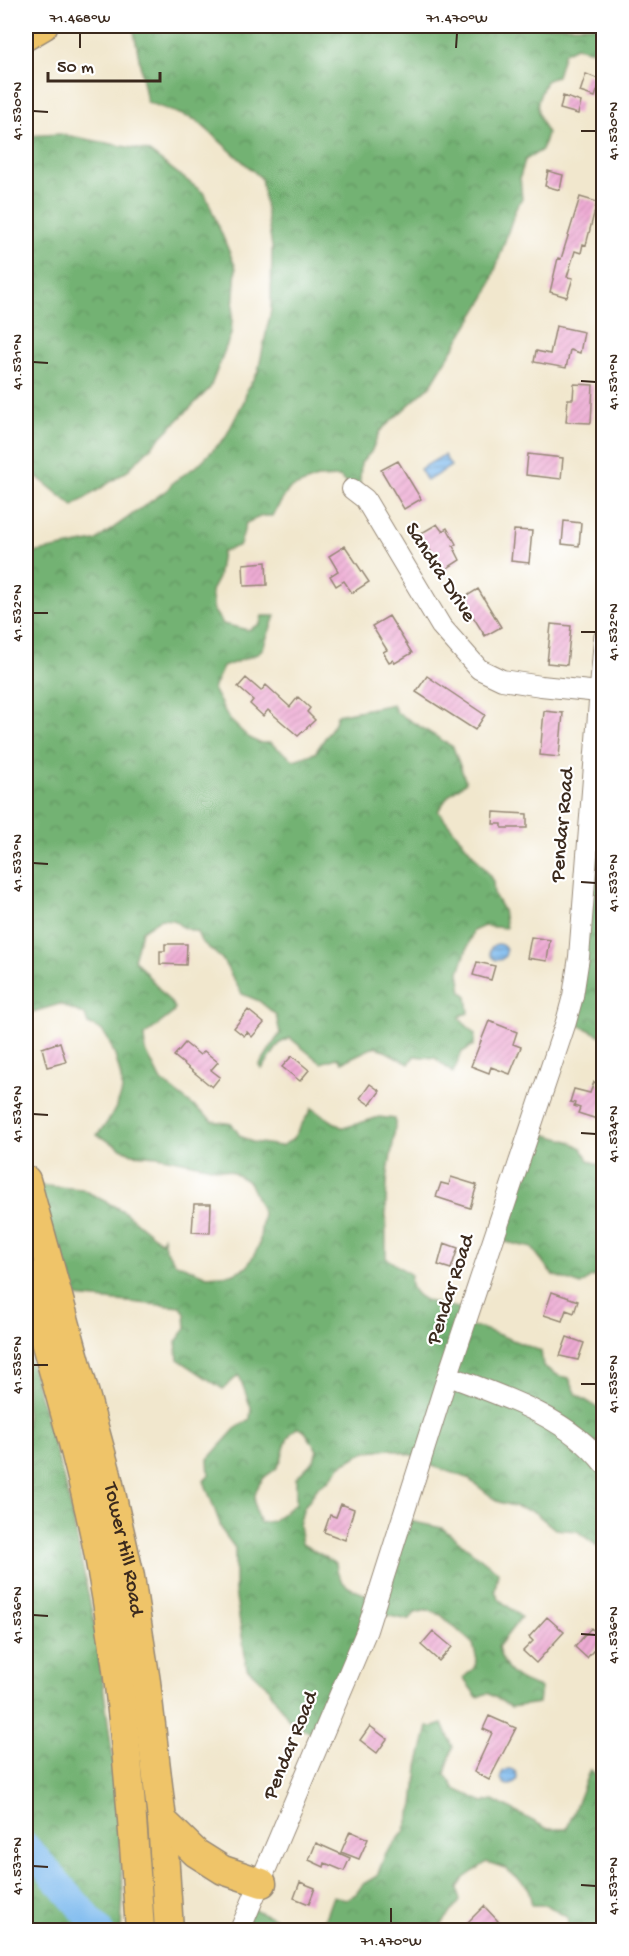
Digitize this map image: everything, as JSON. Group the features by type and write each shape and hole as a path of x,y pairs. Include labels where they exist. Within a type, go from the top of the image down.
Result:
{"highway":[{"path":"26,36 43,26"},
{"name":"Tower Hill Road","path":"26,1180 88,1404 123,1544 139,1627 162,1820 169,1930"},
{"name":"Tower Hill Road","path":"26,1274 79,1468 105,1588 126,1751 140,1930"},
{"path":"162,1820 196,1853 223,1870 262,1882"}],"street":[{"name":"Sandra Drive","path":"352,489 365,500 441,626 480,669 502,680 599,692"},
{"name":"Pendar Road","path":"240,1930 367,1630 566,1022 579,957 603,638"},
{"path":"449,1376 521,1404 575,1435 593,1451 603,1464"}],"green space":[{"path":"133,26 603,26 603,53 576,47 564,53 557,76 546,81 539,96 538,112 547,133 542,150 525,160 520,177 522,199 516,208 487,294 431,385 380,431 371,452 361,463 359,494 340,477 317,478 289,489 272,516 262,516 246,523 240,545 222,552 218,578 211,591 214,611 223,624 248,630 260,624 262,616 275,616 263,648 257,654 223,667 213,689 229,719 248,737 259,743 270,743 294,760 315,753 335,723 337,715 393,704 396,712 453,747 466,782 449,795 438,811 493,881 494,895 503,910 506,928 484,926 473,931 459,972 462,992 467,996 469,1013 459,1018 475,1034 474,1045 462,1052 453,1073 435,1058 414,1056 409,1064 376,1046 342,1062 337,1058 321,1063 290,1038 280,1043 262,1069 259,1066 280,1033 276,1015 259,1001 242,994 222,959 201,941 197,932 182,927 174,920 160,919 142,931 134,959 175,1008 173,1013 144,1036 145,1049 161,1081 213,1121 232,1124 240,1136 252,1142 281,1146 292,1140 312,1108 341,1127 379,1117 395,1119 386,1192 386,1258 411,1275 411,1285 421,1298 440,1305 469,1310 468,1327 481,1328 541,1351 543,1366 559,1376 569,1378 577,1395 603,1411 603,1550 577,1531 555,1529 534,1512 499,1502 467,1478 424,1463 415,1456 391,1449 367,1451 341,1465 329,1480 319,1486 304,1507 299,1525 302,1544 336,1563 337,1571 347,1586 372,1597 405,1520 442,1528 498,1572 495,1591 500,1600 521,1617 498,1647 504,1663 512,1674 518,1679 541,1688 539,1703 511,1707 488,1693 477,1697 463,1678 474,1668 477,1660 473,1644 441,1615 428,1610 415,1613 409,1620 375,1613 314,1735 290,1721 266,1685 247,1668 235,1591 235,1548 223,1532 204,1481 209,1475 208,1459 235,1429 250,1419 251,1408 239,1375 223,1389 178,1359 176,1342 186,1328 185,1314 181,1307 65,1296 35,1185 82,1189 123,1211 161,1242 163,1237 165,1248 174,1262 207,1276 232,1274 247,1267 259,1246 263,1213 249,1182 230,1171 158,1156 132,1154 97,1135 114,1111 122,1089 113,1051 101,1030 88,1024 85,1015 60,1004 26,1014 26,554 95,541 198,465 225,438 244,401 247,389 258,372 271,310 272,247 261,178 196,120 147,102","holes":["297,1428 304,1430 317,1450 314,1460 296,1478 296,1503 272,1521 260,1523 255,1506 256,1490 263,1479 278,1466 286,1441 292,1432"]},
{"path":"60,134 148,151 205,194 236,268 231,334 210,388 126,472 73,506 26,468 26,136"},
{"path":"603,651 603,1037 567,1019"},
{"path":"533,1131 569,1141 582,1148 588,1160 603,1167 603,1275 591,1277 581,1285 553,1275 532,1248 497,1240"},
{"path":"26,1347 67,1491 96,1632 116,1782 123,1896 121,1930 26,1930"},
{"path":"443,1724 453,1747 445,1774 455,1789 483,1802 493,1800 548,1829 567,1829 590,1769 603,1782 603,1930 567,1930 568,1918 547,1905 532,1905 528,1887 505,1868 487,1862 464,1878 458,1888 460,1901 437,1930 237,1930 249,1907 286,1923 305,1925 315,1923 325,1918 333,1896 347,1899 356,1894 363,1884 377,1876 385,1855 404,1832 414,1805 418,1767 428,1727"}],"water":[{"path":"444,455 451,466 427,481 420,469"},
{"path":"495,944 501,944 506,952 504,958 495,960 490,955 490,949"},
{"path":"506,1769 512,1769 517,1777 515,1783 506,1785 501,1780 501,1774"}],"building":[{"path":"586,74 601,80 595,97 580,92"},
{"path":"563,96 581,102 578,114 560,109"},
{"path":"548,171 563,175 560,190 545,186"},
{"path":"580,197 597,202 586,245 583,244 581,253 575,251 567,277 573,278 567,297 550,292 558,258 561,259"},
{"path":"556,326 584,332 580,353 570,350 566,368 534,362 536,351 550,354"},
{"path":"574,384 593,385 591,423 566,422 568,399 573,399"},
{"path":"528,454 563,458 561,479 526,475"},
{"path":"398,461 421,499 404,509 381,470"},
{"path":"564,521 581,523 579,546 562,544"},
{"path":"437,524 442,531 447,528 456,544 453,546 460,560 443,571 420,534"},
{"path":"514,530 532,531 529,563 511,561"},
{"path":"345,546 369,582 352,593 344,581 336,586 330,576 338,571 329,556"},
{"path":"266,562 267,585 244,586 243,564"},
{"path":"478,589 501,627 485,636 462,599"},
{"path":"389,616 412,653 395,663 393,660 389,662 383,652 387,650 372,626"},
{"path":"551,624 571,626 567,665 547,663"},
{"path":"427,676 485,715 475,730 416,692"},
{"path":"246,678 261,691 266,685 290,707 298,697 310,708 307,712 315,720 298,736 268,710 263,716 250,704 253,700 238,687"},
{"path":"544,711 563,713 559,757 540,755"},
{"path":"494,812 527,814 527,828 502,828 502,824 493,824"},
{"path":"531,937 550,940 547,961 527,958"},
{"path":"165,944 187,944 186,965 160,964 160,951 165,951"},
{"path":"477,962 495,966 491,980 473,975"},
{"path":"248,1010 264,1023 252,1037 247,1032 244,1036 234,1028"},
{"path":"489,1021 517,1032 513,1044 521,1047 510,1074 491,1067 489,1073 471,1066"},
{"path":"60,1042 66,1062 47,1067 42,1048"},
{"path":"185,1043 200,1055 204,1051 218,1062 211,1070 220,1077 212,1087 174,1056"},
{"path":"292,1056 309,1070 300,1081 282,1067"},
{"path":"594,1082 603,1085 603,1100 597,1119 578,1113 580,1108 570,1102 574,1089 590,1093"},
{"path":"370,1084 380,1091 370,1105 360,1098"},
{"path":"451,1177 477,1185 470,1208 436,1197 441,1183 449,1185"},
{"path":"194,1204 211,1204 210,1233 192,1232"},
{"path":"444,1243 458,1248 451,1269 438,1265"},
{"path":"552,1292 578,1301 574,1313 566,1310 562,1321 544,1315"},
{"path":"567,1337 584,1343 578,1360 560,1356"},
{"path":"341,1504 354,1509 345,1540 324,1532 330,1515 336,1517"},
{"path":"547,1617 564,1632 536,1663 523,1651 533,1641 529,1637"},
{"path":"591,1628 603,1639 587,1658 575,1647"},
{"path":"433,1631 452,1647 439,1661 421,1645"},
{"path":"489,1716 516,1728 489,1780 474,1772 492,1733 483,1729"},
{"path":"370,1726 387,1739 377,1753 360,1740"},
{"path":"350,1831 368,1839 359,1859 341,1852"},
{"path":"316,1843 350,1858 344,1871 325,1863 324,1867 309,1860"},
{"path":"300,1882 315,1888 309,1904 294,1898"},
{"path":"484,1906 498,1921 489,1930 460,1930"}],"waterway":[{"path":"26,1846 100,1930"}]}
